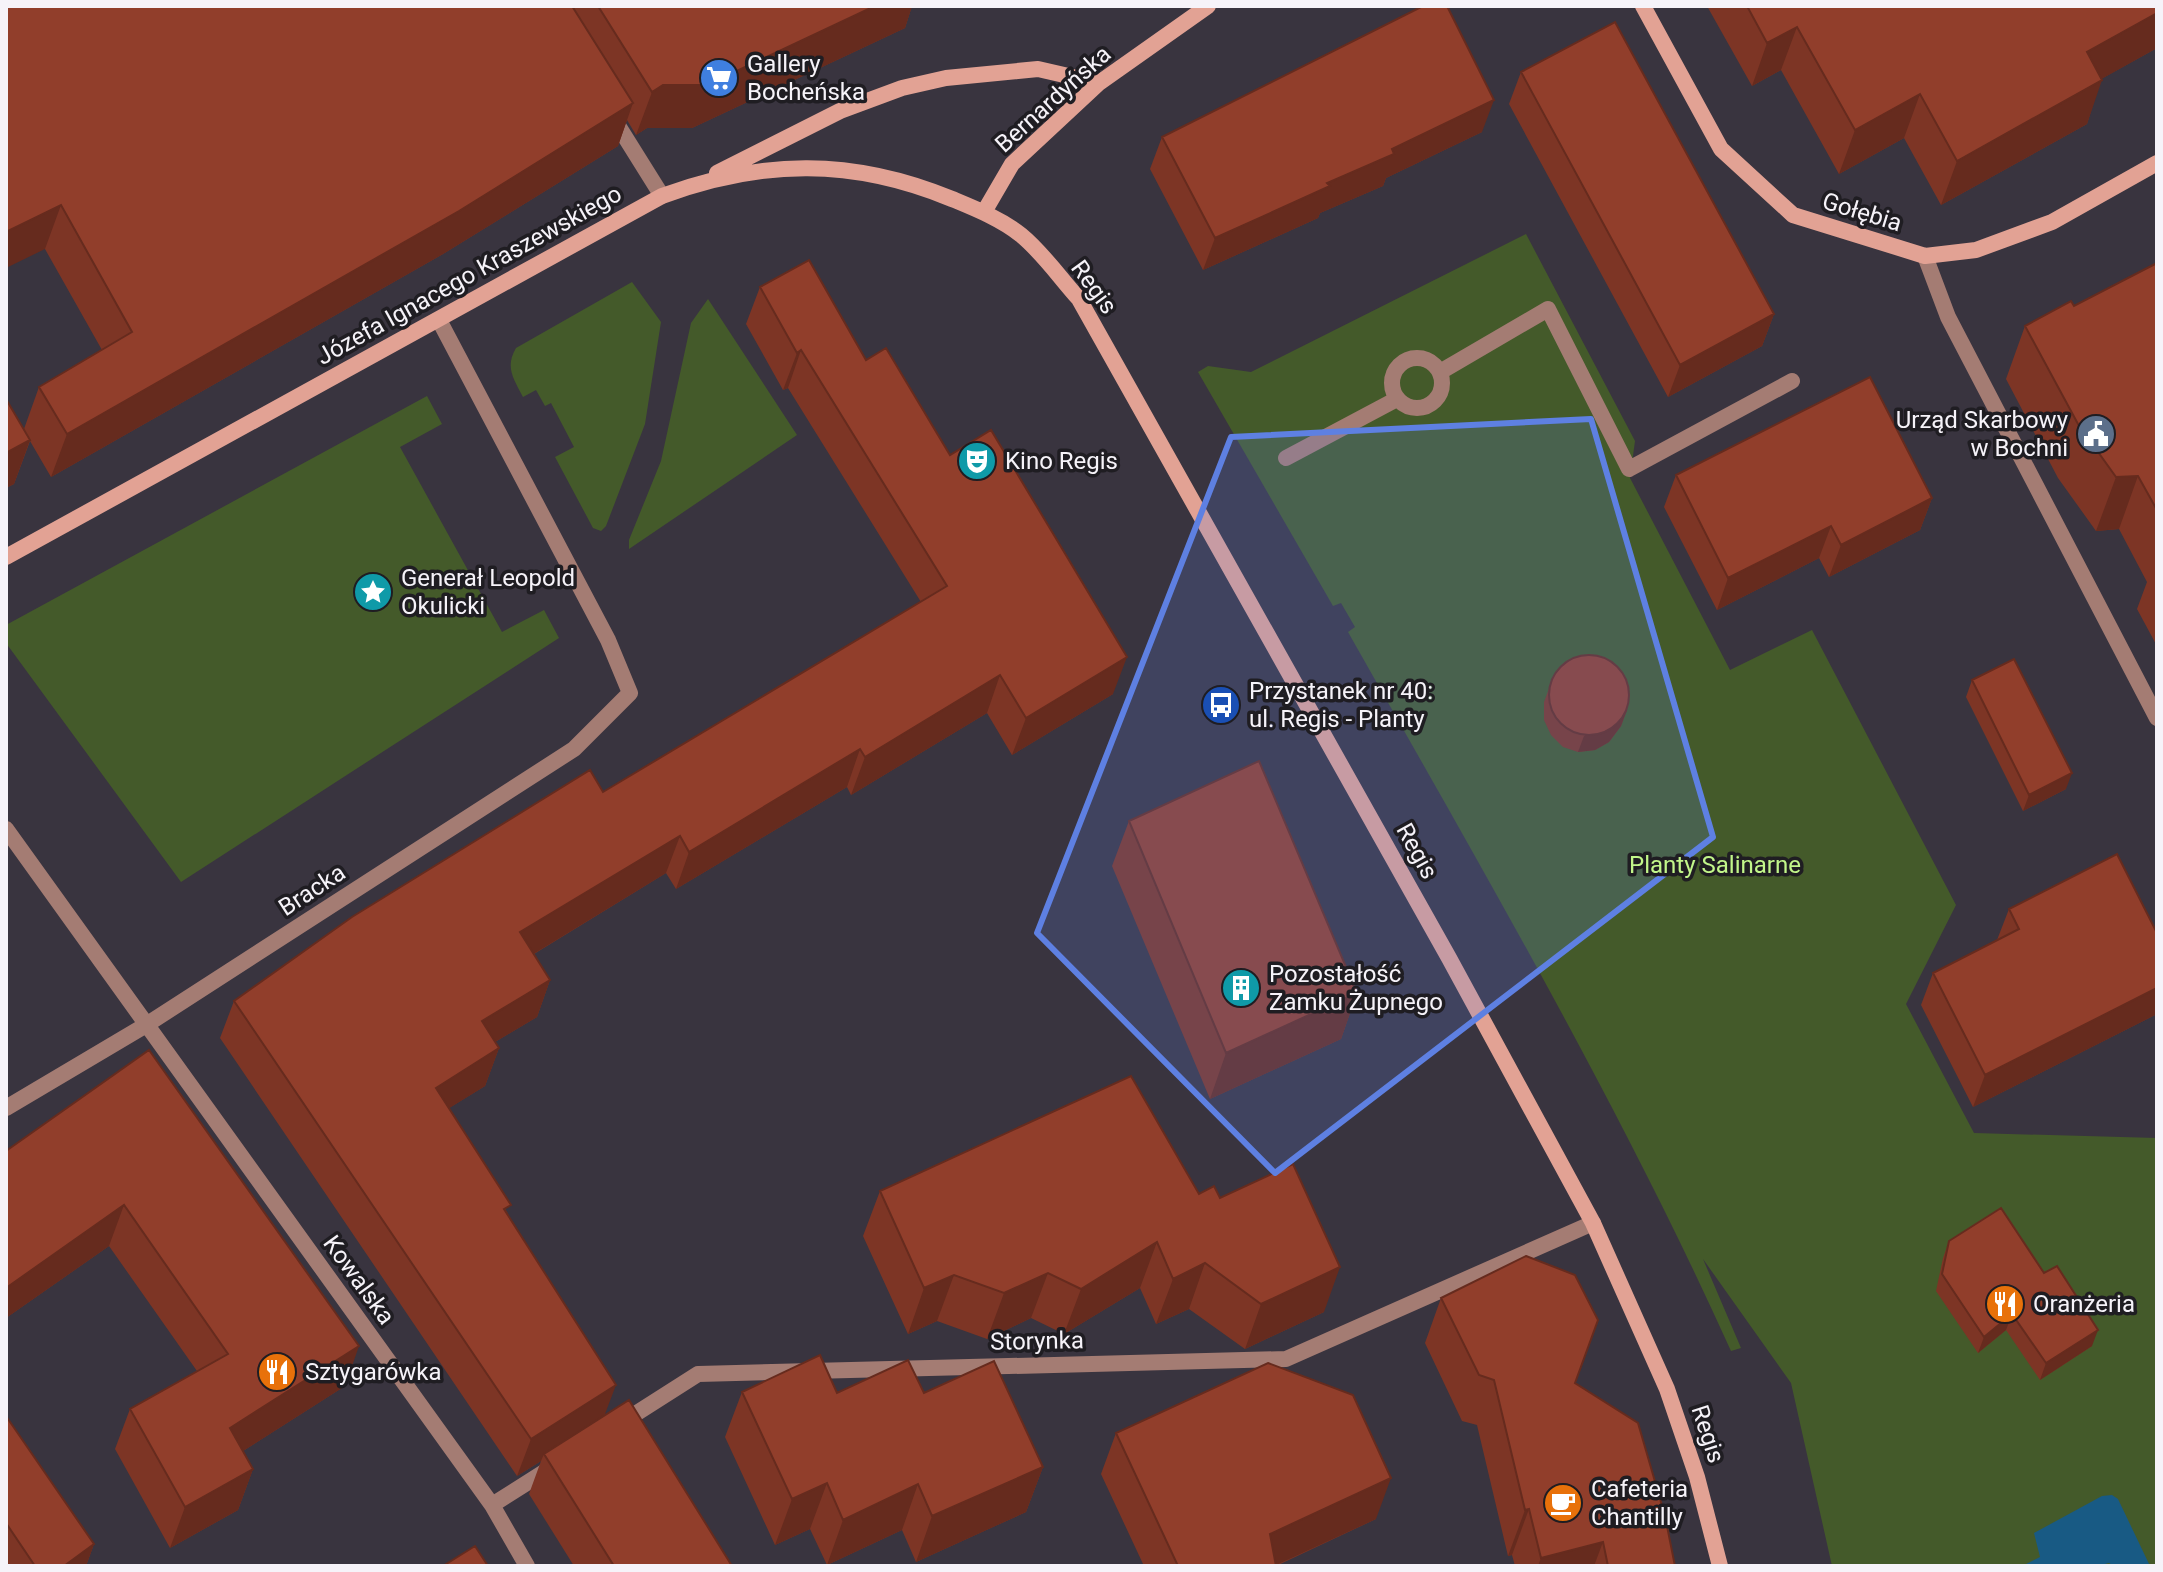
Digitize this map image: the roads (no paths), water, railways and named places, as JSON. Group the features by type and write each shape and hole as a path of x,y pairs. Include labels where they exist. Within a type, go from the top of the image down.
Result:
{"street":[{"name":"Bernardyńska","path":"984,212 1012,164 1099,83 1208,6"},
{"name":"Gołębia","path":"1643,6 1721,149 1793,215 1925,256 1976,250 2052,222 2157,163"},
{"path":"698,182 840,111 902,88 946,78 1038,69 1099,83"},
{"path":"605,105 662,196"},
{"name":"Józefa Ignacego Kraszewskiego","path":"6,557 662,196 698,182 818,166 903,179 984,212"},
{"name":"Regis","path":"984,212 1022,236 1079,299 1456,970 1593,1223 1667,1389 1697,1477 1720,1566"},
{"path":"1925,256 1948,317 2157,718"},
{"path":"1440,372 1548,309 1629,469 1792,381"},
{"name":"Bracka","path":"6,1108 146,1025 574,749 630,693 603,629 439,320"},
{"path":"1419,358 1428,361 1440,372 1441,389 1432,403 1410,407 1397,399 1393,376 1402,363 1419,358"},
{"path":"1286,458 1397,399"},
{"name":"Kowalska","path":"6,829 492,1505 527,1566"},
{"name":"Storynka","path":"606,1433 698,1374 1286,1359 1593,1223"},
{"path":"492,1505 566,1458"}],"water":[{"path":"2112,1495 2118,1499 2150,1566 2114,1566 2109,1563 2097,1566 2022,1566 2040,1557 2034,1533 2102,1496"}],"place":[{"name":"Gallery Bocheńska","path":"719,78"},
{"name":"Urząd Skarbowy w Bochni","path":"2096,434"},
{"name":"Kino Regis","path":"977,461"},
{"name":"Generał Leopold Okulicki","path":"373,592"},
{"name":"Przystanek nr 40: ul. Regis - Planty","path":"1221,705"},
{"name":"Pozostałość Zamku Żupnego","path":"1241,988"},
{"name":"Oranżeria","path":"2005,1304"},
{"name":"Sztygarówka","path":"277,1372"},
{"name":"Cafeteria Chantilly","path":"1563,1503"}],"park label":[{"name":"Planty Salinarne","path":"1715,865"}]}
